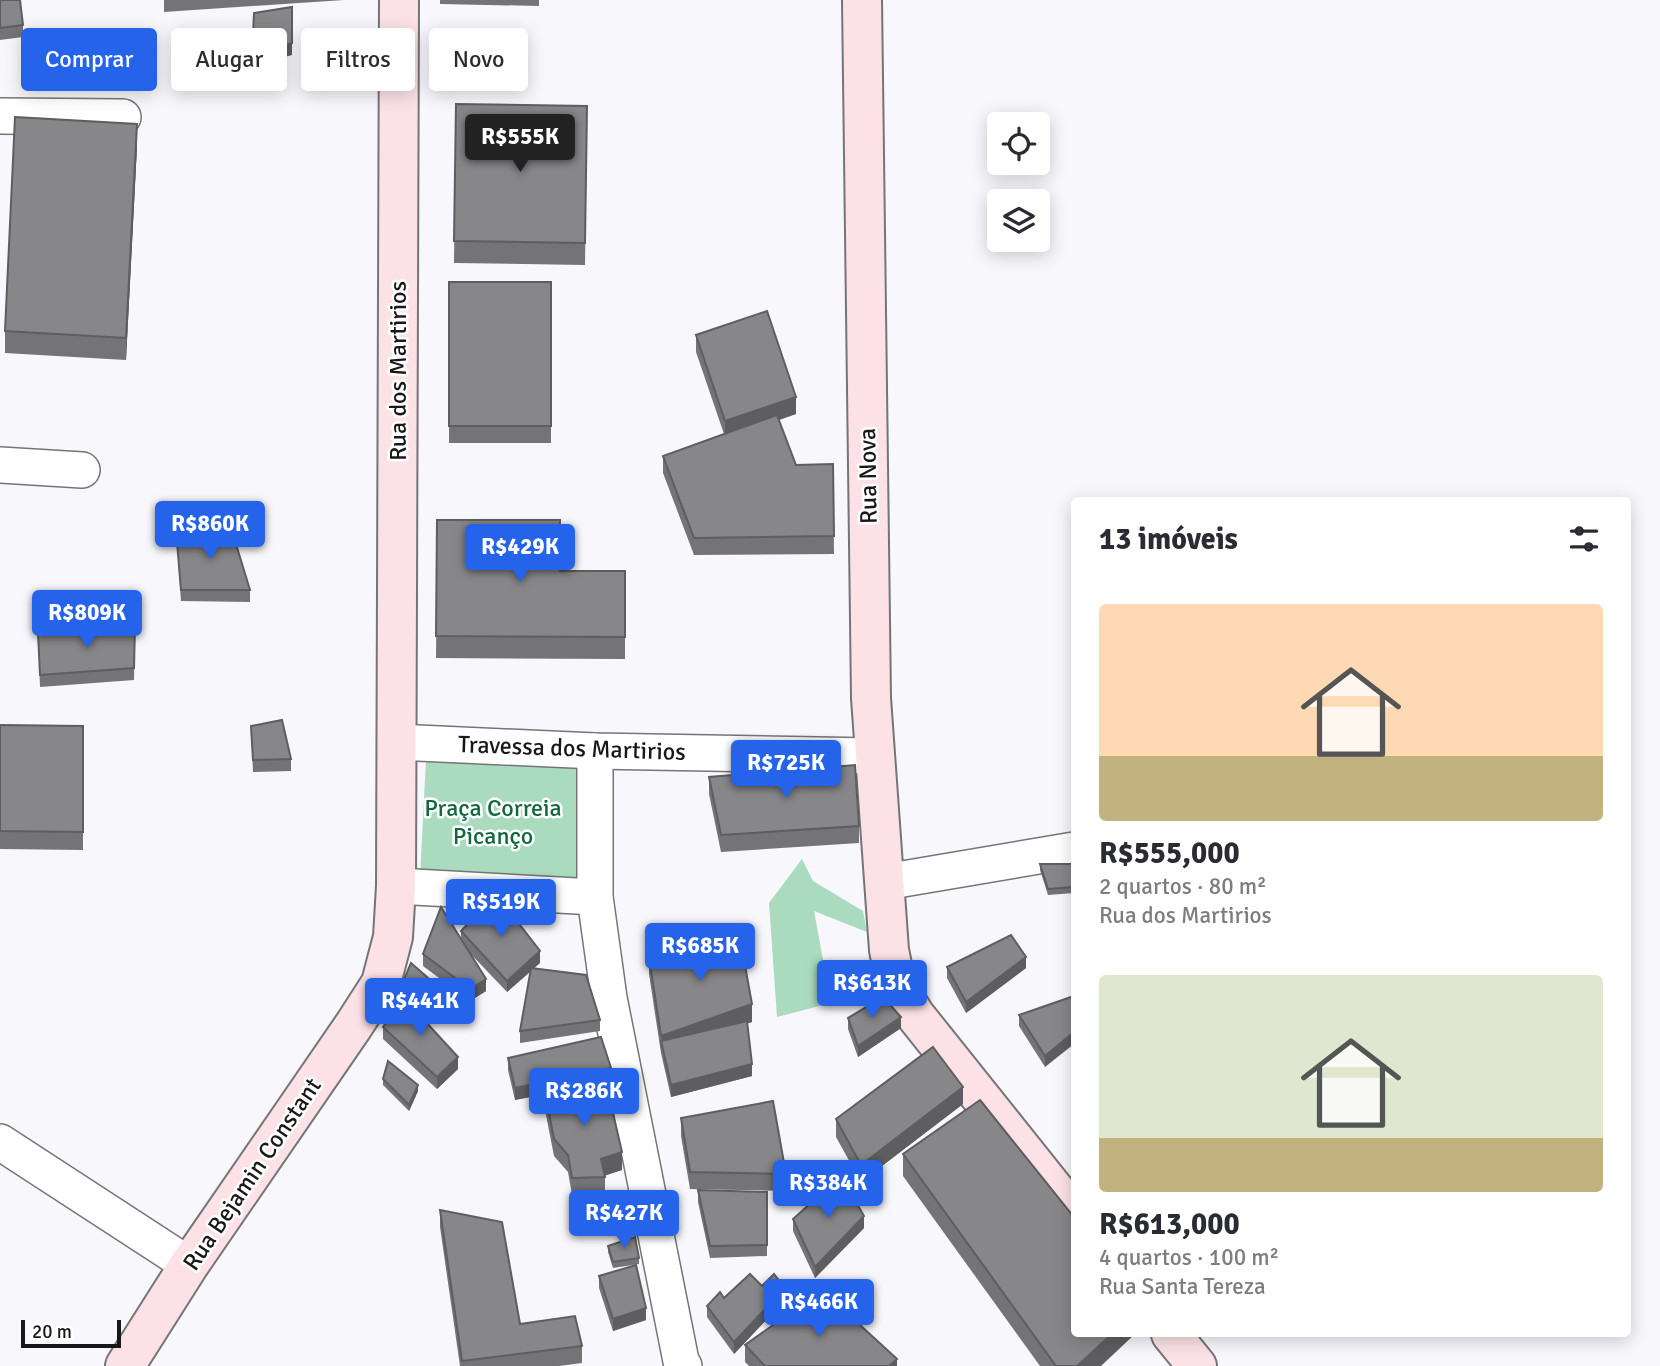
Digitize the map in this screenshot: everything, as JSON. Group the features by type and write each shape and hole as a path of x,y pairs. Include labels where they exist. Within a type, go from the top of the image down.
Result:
{"street":[{"name":"Rua dos Martirios","path":"396,886 399,0"},
{"name":"Rua Nova","path":"862,0 871,698 889,950 896,985 915,1016 1071,1210"},
{"path":"0,116 123,117"},
{"path":"0,465 82,471"},
{"name":"Travessa dos Martirios","path":"396,741 595,751 874,757"},
{"path":"595,751 595,897 609,998 675,1364"},
{"path":"886,882 1071,851"},
{"path":"396,886 595,897"},
{"name":"Rua Bejamin Constant","path":"125,1366 189,1265 381,983 393,937 396,886"},
{"path":"0,1142 189,1265"},
{"path":"1173,1337 1197,1366"}],"green space":[{"name":"Praça Correia Picanço","path":"426,761 583,765 581,885 420,877"},
{"path":"802,859 813,881 863,911 867,932 814,911 831,1003 777,1017 769,903"}],"water":[{"path":"66,593 110,593 122,607 110,619 77,614"}],"building":[{"path":"0,0 20,0 23,25 0,28"},
{"path":"292,7 292,43 287,44 287,28 253,28 254,13"},
{"path":"456,104 587,106 585,243 454,241"},
{"path":"15,117 137,124 126,338 5,331"},
{"path":"449,282 551,282 551,426 449,426"},
{"path":"767,311 796,397 725,421 696,335"},
{"path":"777,415 796,465 833,464 834,536 694,538 663,456"},
{"path":"437,520 560,520 560,571 625,571 625,637 436,636"},
{"path":"176,530 232,531 250,590 181,590"},
{"path":"135,626 134,668 40,675 38,633"},
{"path":"282,720 291,759 253,760 251,726"},
{"path":"0,725 83,726 83,832 0,831"},
{"path":"855,765 859,826 721,835 709,777"},
{"path":"1040,864 1071,864 1071,887 1048,889"},
{"path":"496,894 540,951 507,981 461,931"},
{"path":"441,907 486,979 470,989 423,954"},
{"path":"739,932 752,1004 661,1036 649,957"},
{"path":"1011,935 1026,957 966,1002 947,967"},
{"path":"411,963 443,991 430,1006 402,984"},
{"path":"531,968 586,975 600,1020 520,1031"},
{"path":"403,997 458,1057 437,1077 383,1027"},
{"path":"883,997 901,1017 858,1046 848,1018"},
{"path":"1071,997 1071,1034 1045,1056 1019,1015"},
{"path":"747,1021 752,1064 671,1085 661,1041"},
{"path":"601,1037 611,1068 515,1088 508,1058"},
{"path":"933,1047 963,1087 861,1165 836,1119"},
{"path":"388,1061 418,1085 409,1105 383,1079"},
{"path":"606,1083 622,1152 601,1159 605,1177 572,1178 568,1155 554,1139 545,1092"},
{"path":"980,1100 1071,1213 1071,1337 1109,1337 1077,1366 1056,1366 903,1154"},
{"path":"773,1101 786,1174 690,1172 681,1118"},
{"path":"841,1176 864,1216 815,1267 793,1219"},
{"path":"698,1190 767,1192 767,1245 710,1246"},
{"path":"440,1210 502,1222 520,1324 575,1316 582,1346 462,1361"},
{"path":"635,1237 639,1258 613,1262 608,1246"},
{"path":"636,1265 646,1308 613,1319 599,1276"},
{"path":"750,1274 762,1286 774,1274 785,1288 734,1342 707,1306 720,1292 724,1298"},
{"path":"822,1290 897,1359 889,1366 765,1366 745,1345"}]}
